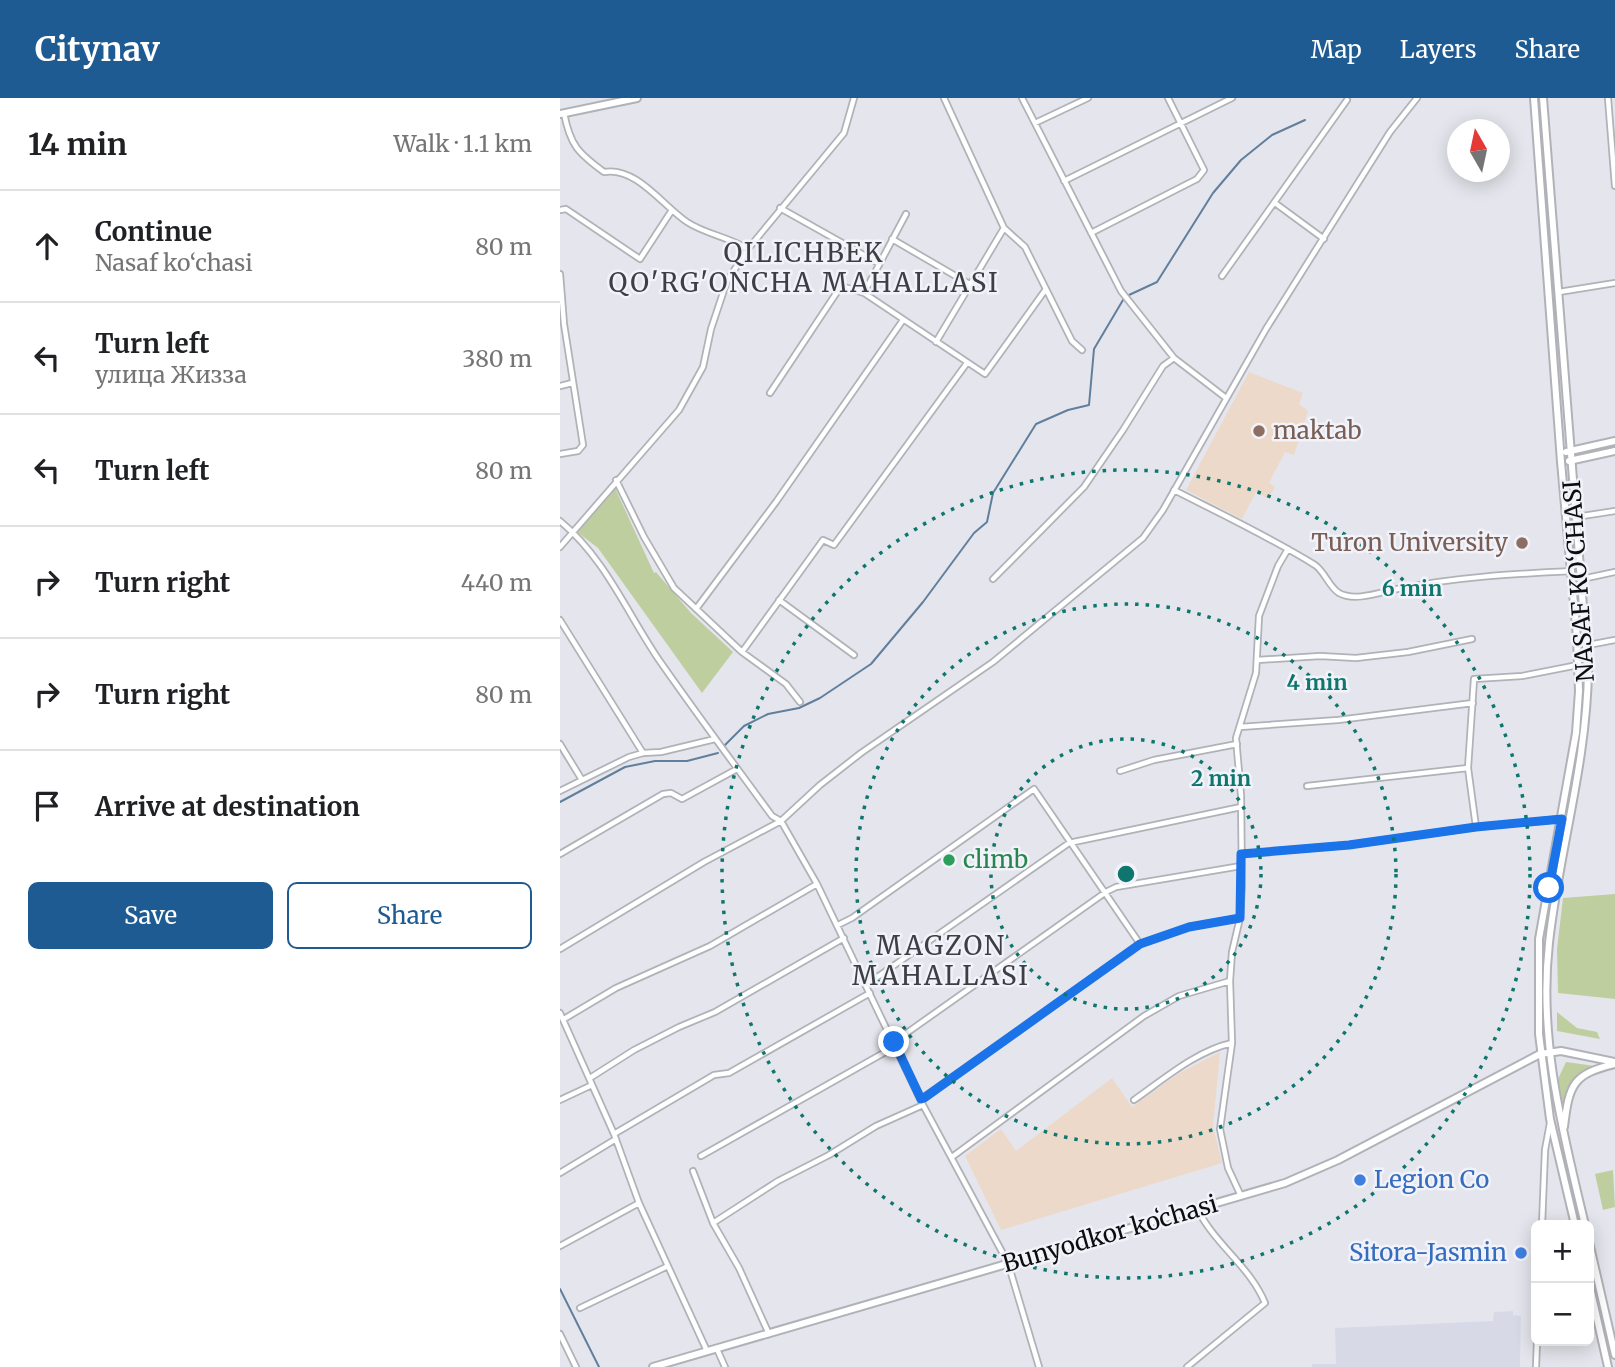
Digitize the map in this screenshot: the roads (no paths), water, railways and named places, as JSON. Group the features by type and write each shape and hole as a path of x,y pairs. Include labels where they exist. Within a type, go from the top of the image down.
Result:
{"main road":[{"path":"562,114 616,100 637,98"},
{"name":"NASAF KO‘CHASI","path":"1534,98 1560,462 1572,571 1578,665 1576,733 1539,939 1537,988 1540,1054 1550,1119 1574,1220"},
{"name":"NASAF KO‘CHASI","path":"1543,98 1570,461 1588,645 1588,694 1583,742 1549,941 1548,1052 1584,1220"},
{"path":"1560,453 1615,440"},
{"path":"1560,462 1615,451"},
{"name":"Bunyodkor koʻchasi","path":"653,1367 1284,1183 1338,1160 1540,1054 1561,1051 1615,1063"},
{"path":"1563,1132 1571,1090 1578,1079 1591,1070 1615,1063"},
{"path":"1594,1264 1615,1355"},
{"path":"1594,1305 1608,1367"}],"street":[{"path":"560,547 679,410 702,367 727,281 780,208 844,133 854,98"},
{"path":"944,98 1004,228 1026,247 1072,341 1083,350"},
{"path":"1022,98 1121,291 1174,358 1227,398"},
{"path":"1035,123 1088,98"},
{"path":"1091,233 1197,179 1204,170 1168,98"},
{"path":"1064,181 1232,98"},
{"path":"560,949 704,862 781,821 820,785 861,753 993,662 1143,538 1174,490 1266,329 1390,132 1417,98"},
{"path":"1608,98 1612,117 1615,186"},
{"path":"1222,276 1347,100"},
{"path":"562,114 568,135 583,157 604,172 613,170 644,185 688,223 748,249"},
{"path":"1275,203 1324,239"},
{"path":"780,208 878,262"},
{"path":"560,210 566,209 640,259 672,210"},
{"path":"864,293 878,262 906,214"},
{"path":"936,342 1004,228"},
{"path":"892,239 971,285"},
{"path":"560,274 564,324 583,445 578,450 560,454"},
{"path":"1559,292 1615,283"},
{"path":"770,393 841,286 864,293 985,374 1046,289"},
{"path":"696,608 776,502 903,320"},
{"path":"993,579 1084,487 1163,366 1174,358"},
{"path":"742,652 823,540 834,545 967,363"},
{"path":"560,386 572,383"},
{"path":"616,480 644,537 674,588 742,652 786,684 800,702"},
{"path":"1174,490 1319,567 1338,593 1367,596 1426,583 1483,576 1572,571"},
{"path":"1575,517 1615,511"},
{"path":"560,521 599,562 659,660 772,816 781,821 817,884 922,1102 1008,1263 1039,1367"},
{"path":"1241,1196 1228,1168 1220,1129 1232,1043 1230,981 1240,918 1241,807 1237,744 1258,660 1259,616 1278,566 1288,549"},
{"path":"1581,579 1615,572"},
{"path":"779,600 854,655"},
{"path":"560,620 643,753"},
{"path":"1258,660 1320,656 1356,658 1408,652 1472,639"},
{"path":"1588,645 1615,640"},
{"path":"1476,827 1468,768 1474,678 1522,676 1578,665"},
{"path":"1240,727 1338,720 1473,703"},
{"path":"560,791 643,753 661,752 715,739"},
{"path":"560,744 582,780"},
{"path":"1119,771 1154,760 1237,744"},
{"path":"1307,786 1468,768"},
{"path":"560,854 663,794 671,793 682,799 737,769"},
{"path":"838,925 852,918 1034,789 1140,944"},
{"path":"866,985 1069,842 1241,807"},
{"path":"1241,854 1349,845 1476,827 1562,819"},
{"path":"701,1156 895,1044 1106,892 1116,887 1241,866"},
{"path":"564,1019 616,988 710,946 817,884"},
{"path":"713,1223 778,1181 922,1102 1140,944 1189,927 1240,918"},
{"path":"590,1078 634,1050 715,1012 844,937"},
{"path":"952,1157 1144,1016 1179,996 1230,981"},
{"path":"560,1173 714,1075 729,1073 870,993"},
{"path":"560,1013 615,1137 639,1203 708,1351"},
{"path":"1134,1100 1181,1067 1221,1045 1232,1043"},
{"path":"560,1100 592,1085"},
{"path":"1542,1220 1545,1150 1550,1119"},
{"path":"692,1171 713,1223 739,1268 769,1334"},
{"path":"560,1246 639,1203"},
{"path":"1187,1367 1265,1303 1254,1280 1203,1222 1197,1208"},
{"path":"580,1308 668,1266"},
{"path":"560,1334 576,1367"},
{"path":"1536,1367 1537,1346"},
{"path":"717,1349 725,1367"}],"waterway":[{"path":"1129,295 1157,282 1213,193 1241,160 1272,135 1305,120"},
{"path":"725,745 744,726 768,714 799,708 820,698 871,664 923,602 974,533 987,522 993,493 1036,424 1068,410 1089,405 1094,349 1123,300"},
{"path":"560,802 625,767 655,761 687,761 718,753"},
{"path":"560,1289 599,1367"}],"place":[{"name":"maktab","path":"1259,431"},
{"name":"Turon University","path":"1522,543"},
{"name":"climb","path":"949,860"},
{"name":"Legion Co","path":"1360,1180"},
{"name":"Sitora-Jasmin","path":"1521,1253"}],"district":[{"name":"QILICHBEK QO'RG'ONCHA MAHALLASI","path":"804,268"},
{"name":"MAGZON MAHALLASI","path":"941,961"}]}
